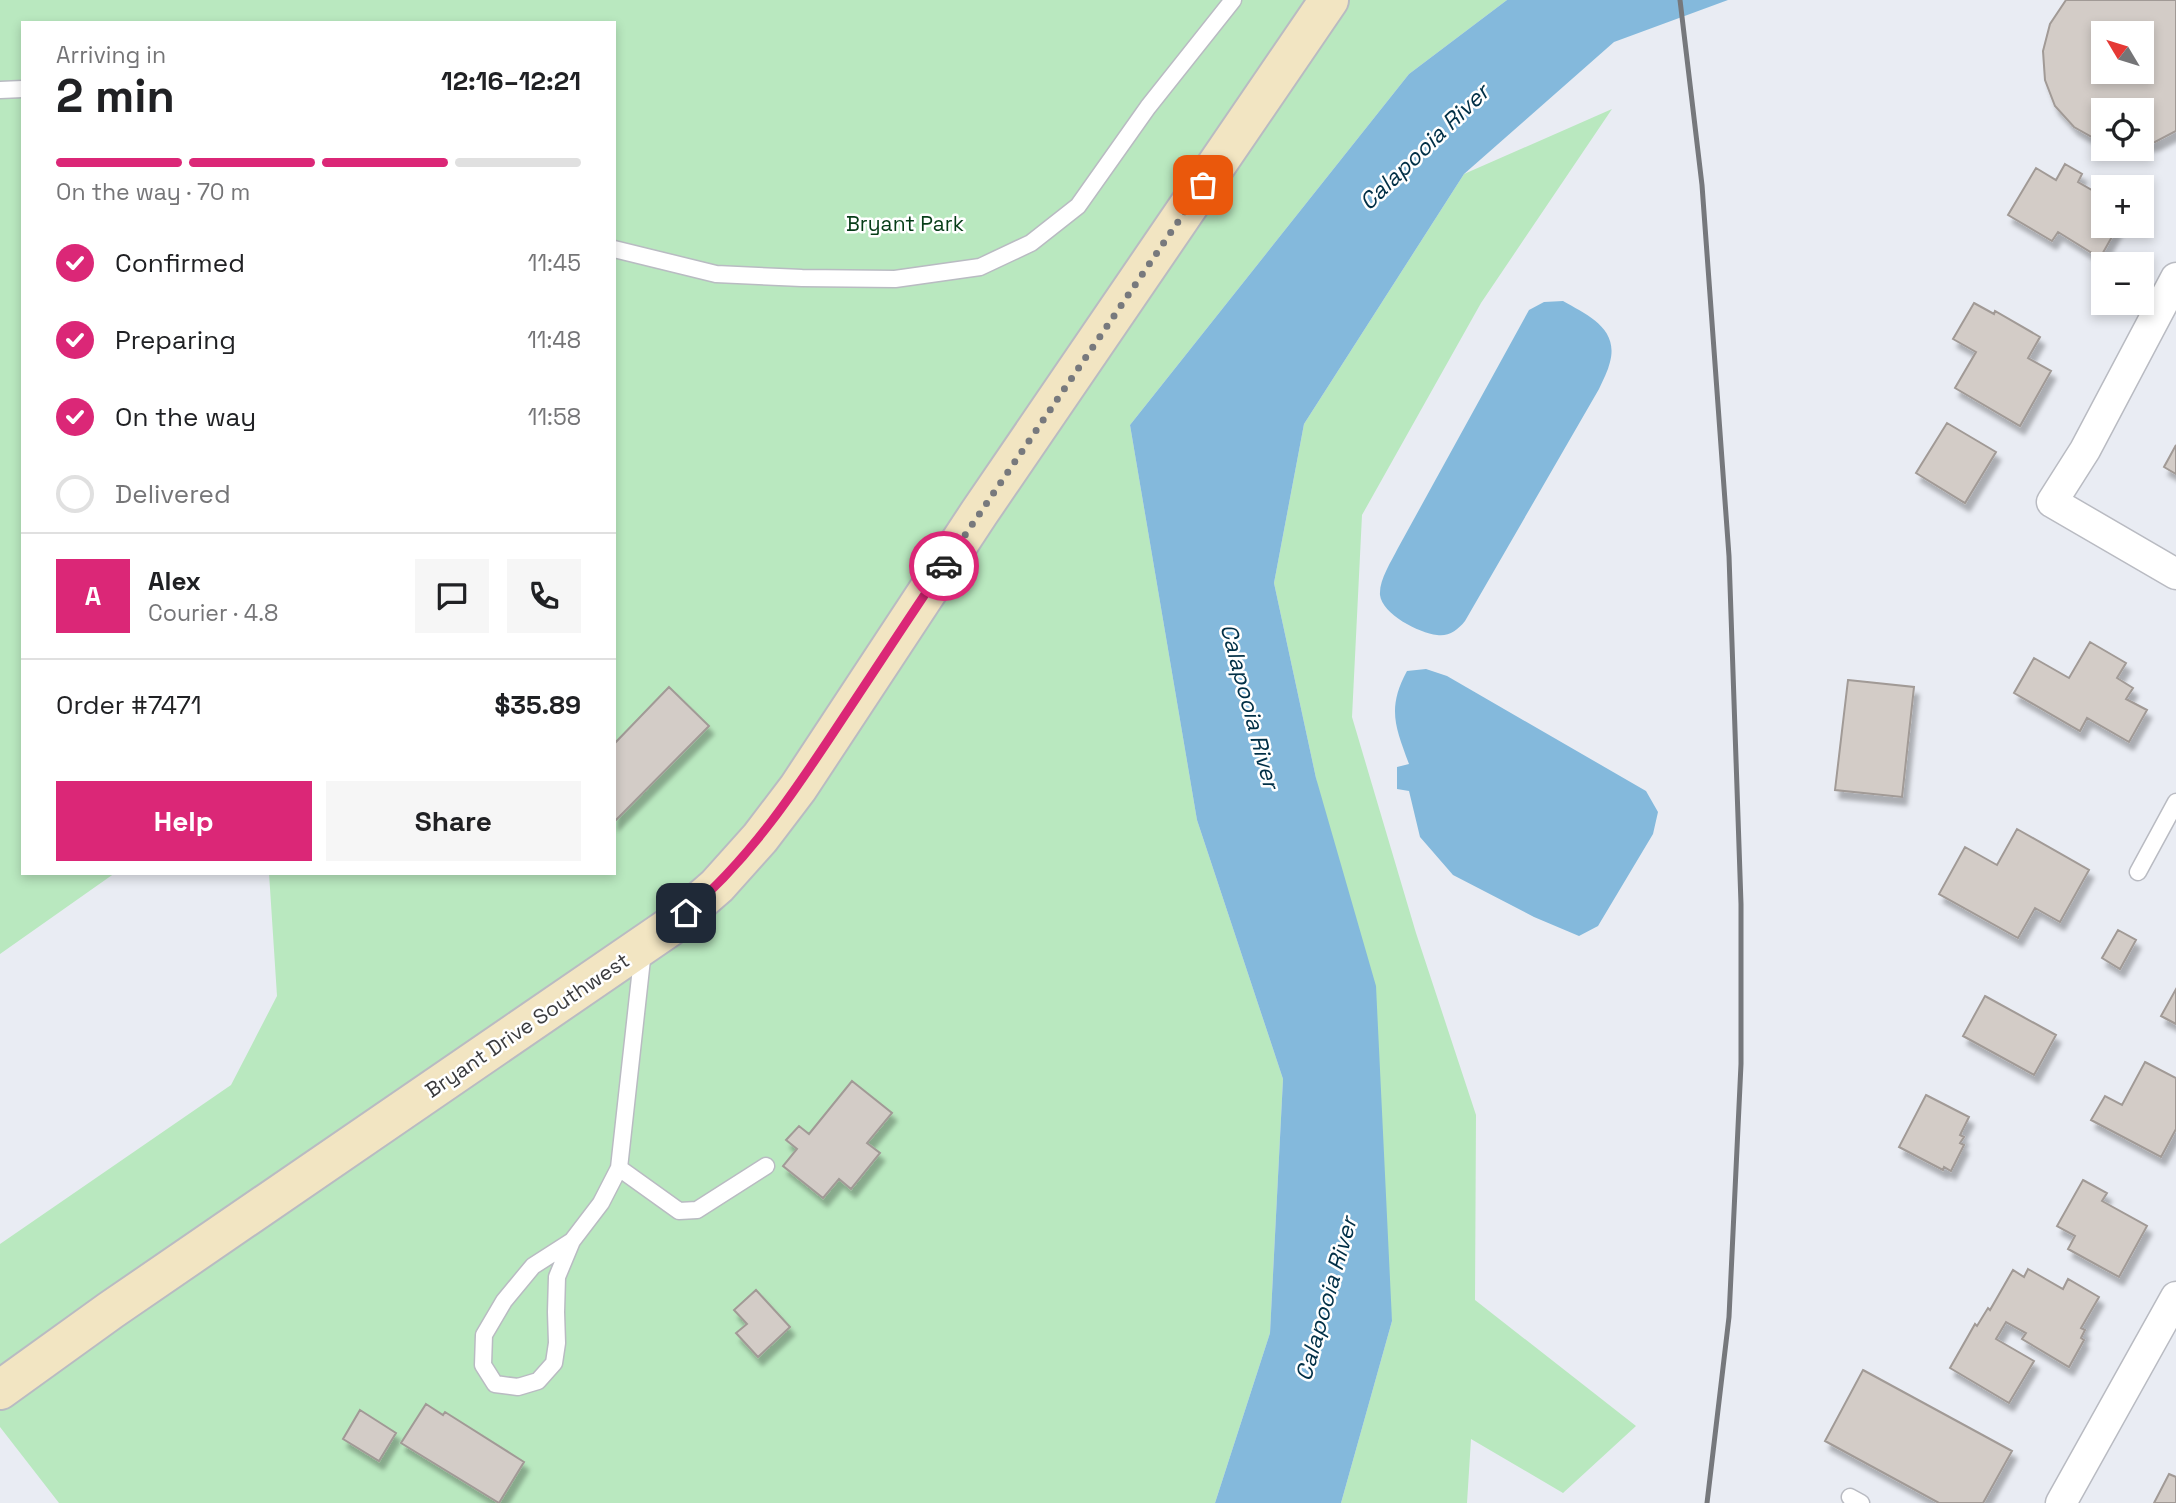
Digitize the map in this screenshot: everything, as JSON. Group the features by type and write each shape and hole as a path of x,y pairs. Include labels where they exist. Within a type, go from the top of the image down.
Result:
{"street":[{"name":"Bryant Drive Southwest","path":"0,1390 122,1302 644,945 671,926 717,886 760,838 798,788 969,528 1329,0"},
{"path":"2176,278 2085,450 2052,502 2176,574"},
{"path":"2061,1503 2176,1297"}],"lane":[{"path":"616,249 716,274 765,277 895,279 980,267 1031,243 1077,206 1148,107 1233,0"},
{"path":"0,90 21,89"},
{"path":"2138,872 2176,802"},
{"path":"572,1241 533,1266 503,1301 484,1335 483,1365 495,1384 518,1387 538,1381 554,1363 557,1343 557,1277 572,1241 601,1203 619,1168 644,945"},
{"path":"619,1168 679,1211 697,1210 766,1166"}],"green space":[{"name":"Bryant Park","path":"0,0 1507,0 1409,74 1130,425 1197,820 1283,1079 1270,1333 1215,1503 59,1503 0,1427 0,1244 231,1085 277,996 269,875 616,875 616,21 21,21 21,875 112,875 0,954"},
{"path":"1612,109 1481,303 1362,515 1352,717 1416,933 1476,1115 1475,1300 1636,1426 1563,1493 1471,1439 1467,1503 1341,1503 1392,1321 1316,778 1274,583 1304,424 1464,174"}],"water":[{"name":"Calapooia River","path":"1507,0 1728,0 1614,42 1464,174 1304,424 1274,583 1316,778 1376,986 1392,1321 1341,1503 1215,1503 1270,1333 1283,1079 1197,820 1130,425 1409,74"},
{"path":"1563,301 1591,317 1610,340 1612,350 1604,379 1465,621 1445,635 1429,633 1412,626 1394,615 1382,602 1380,589 1386,571 1529,310 1544,302"},
{"path":"1426,669 1447,676 1646,791 1658,812 1653,834 1598,926 1579,936 1534,917 1453,875 1420,837 1409,791 1397,789 1397,767 1409,764 1397,728 1395,707 1407,671"}],"building":[{"path":"2066,0 2176,0 2176,131 2154,142 2154,98 2091,98 2091,137 2074,127 2055,106 2045,80 2043,51 2050,24"},
{"path":"2065,164 2082,174 2078,182 2091,190 2091,238 2111,238 2103,252 2091,252 2058,232 2052,241 2008,215 2036,168 2056,180"},
{"path":"1974,303 1994,314 1995,311 2040,337 2028,358 2051,371 2020,426 1955,388 1976,352 1953,339"},
{"path":"1947,423 1996,452 1965,503 1916,473"},
{"path":"2176,445 2176,474 2164,467"},
{"path":"2090,642 2126,663 2117,678 2133,688 2126,699 2147,710 2129,742 2087,718 2080,731 2014,693 2034,658 2069,678"},
{"path":"1848,680 1914,687 1902,797 1835,790"},
{"path":"669,687 709,726 616,820 616,742"},
{"path":"2017,829 2089,870 2060,922 2035,908 2018,938 1939,894 1965,847 1997,865"},
{"path":"2118,930 2136,940 2120,969 2102,958"},
{"path":"2176,989 2176,1024 2161,1016"},
{"path":"1985,996 2056,1035 2034,1075 1963,1036"},
{"path":"2145,1062 2176,1078 2176,1129 2161,1157 2091,1120 2105,1096 2122,1105"},
{"path":"852,1081 892,1113 867,1143 880,1153 851,1189 839,1179 823,1198 783,1166 797,1149 786,1140 799,1126 809,1134"},
{"path":"1926,1095 1969,1117 1960,1135 1964,1137 1960,1143 1964,1145 1951,1171 1944,1167 1943,1170 1899,1147"},
{"path":"2083,1180 2107,1193 2102,1201 2147,1226 2119,1277 2068,1249 2075,1236 2057,1226"},
{"path":"2028,1269 2063,1289 2068,1279 2099,1297 2081,1328 2085,1330 2081,1338 2084,1340 2069,1367 2022,1339 2026,1333 2006,1322 1996,1339 2034,1361 2009,1403 1950,1368 1975,1324 1977,1326 1988,1308 1990,1310 2013,1270 2024,1277"},
{"path":"756,1290 790,1327 758,1357 736,1333 747,1324 734,1310"},
{"path":"1863,1370 2012,1451 1983,1503 1939,1503 1825,1441"},
{"path":"426,1404 443,1415 445,1412 524,1462 499,1503 401,1443"},
{"path":"360,1410 396,1433 379,1461 343,1439"},
{"path":"2169,1474 2176,1477 2176,1503 2154,1503"}],"railway":[{"path":"1680,0 1702,185 1729,556 1741,904 1741,1064 1729,1317 1707,1503"}],"way so far":[{"path":"944,566 1203,185"}],"route":[{"path":"686,913 717,886 760,838 798,788 944,566"}]}
